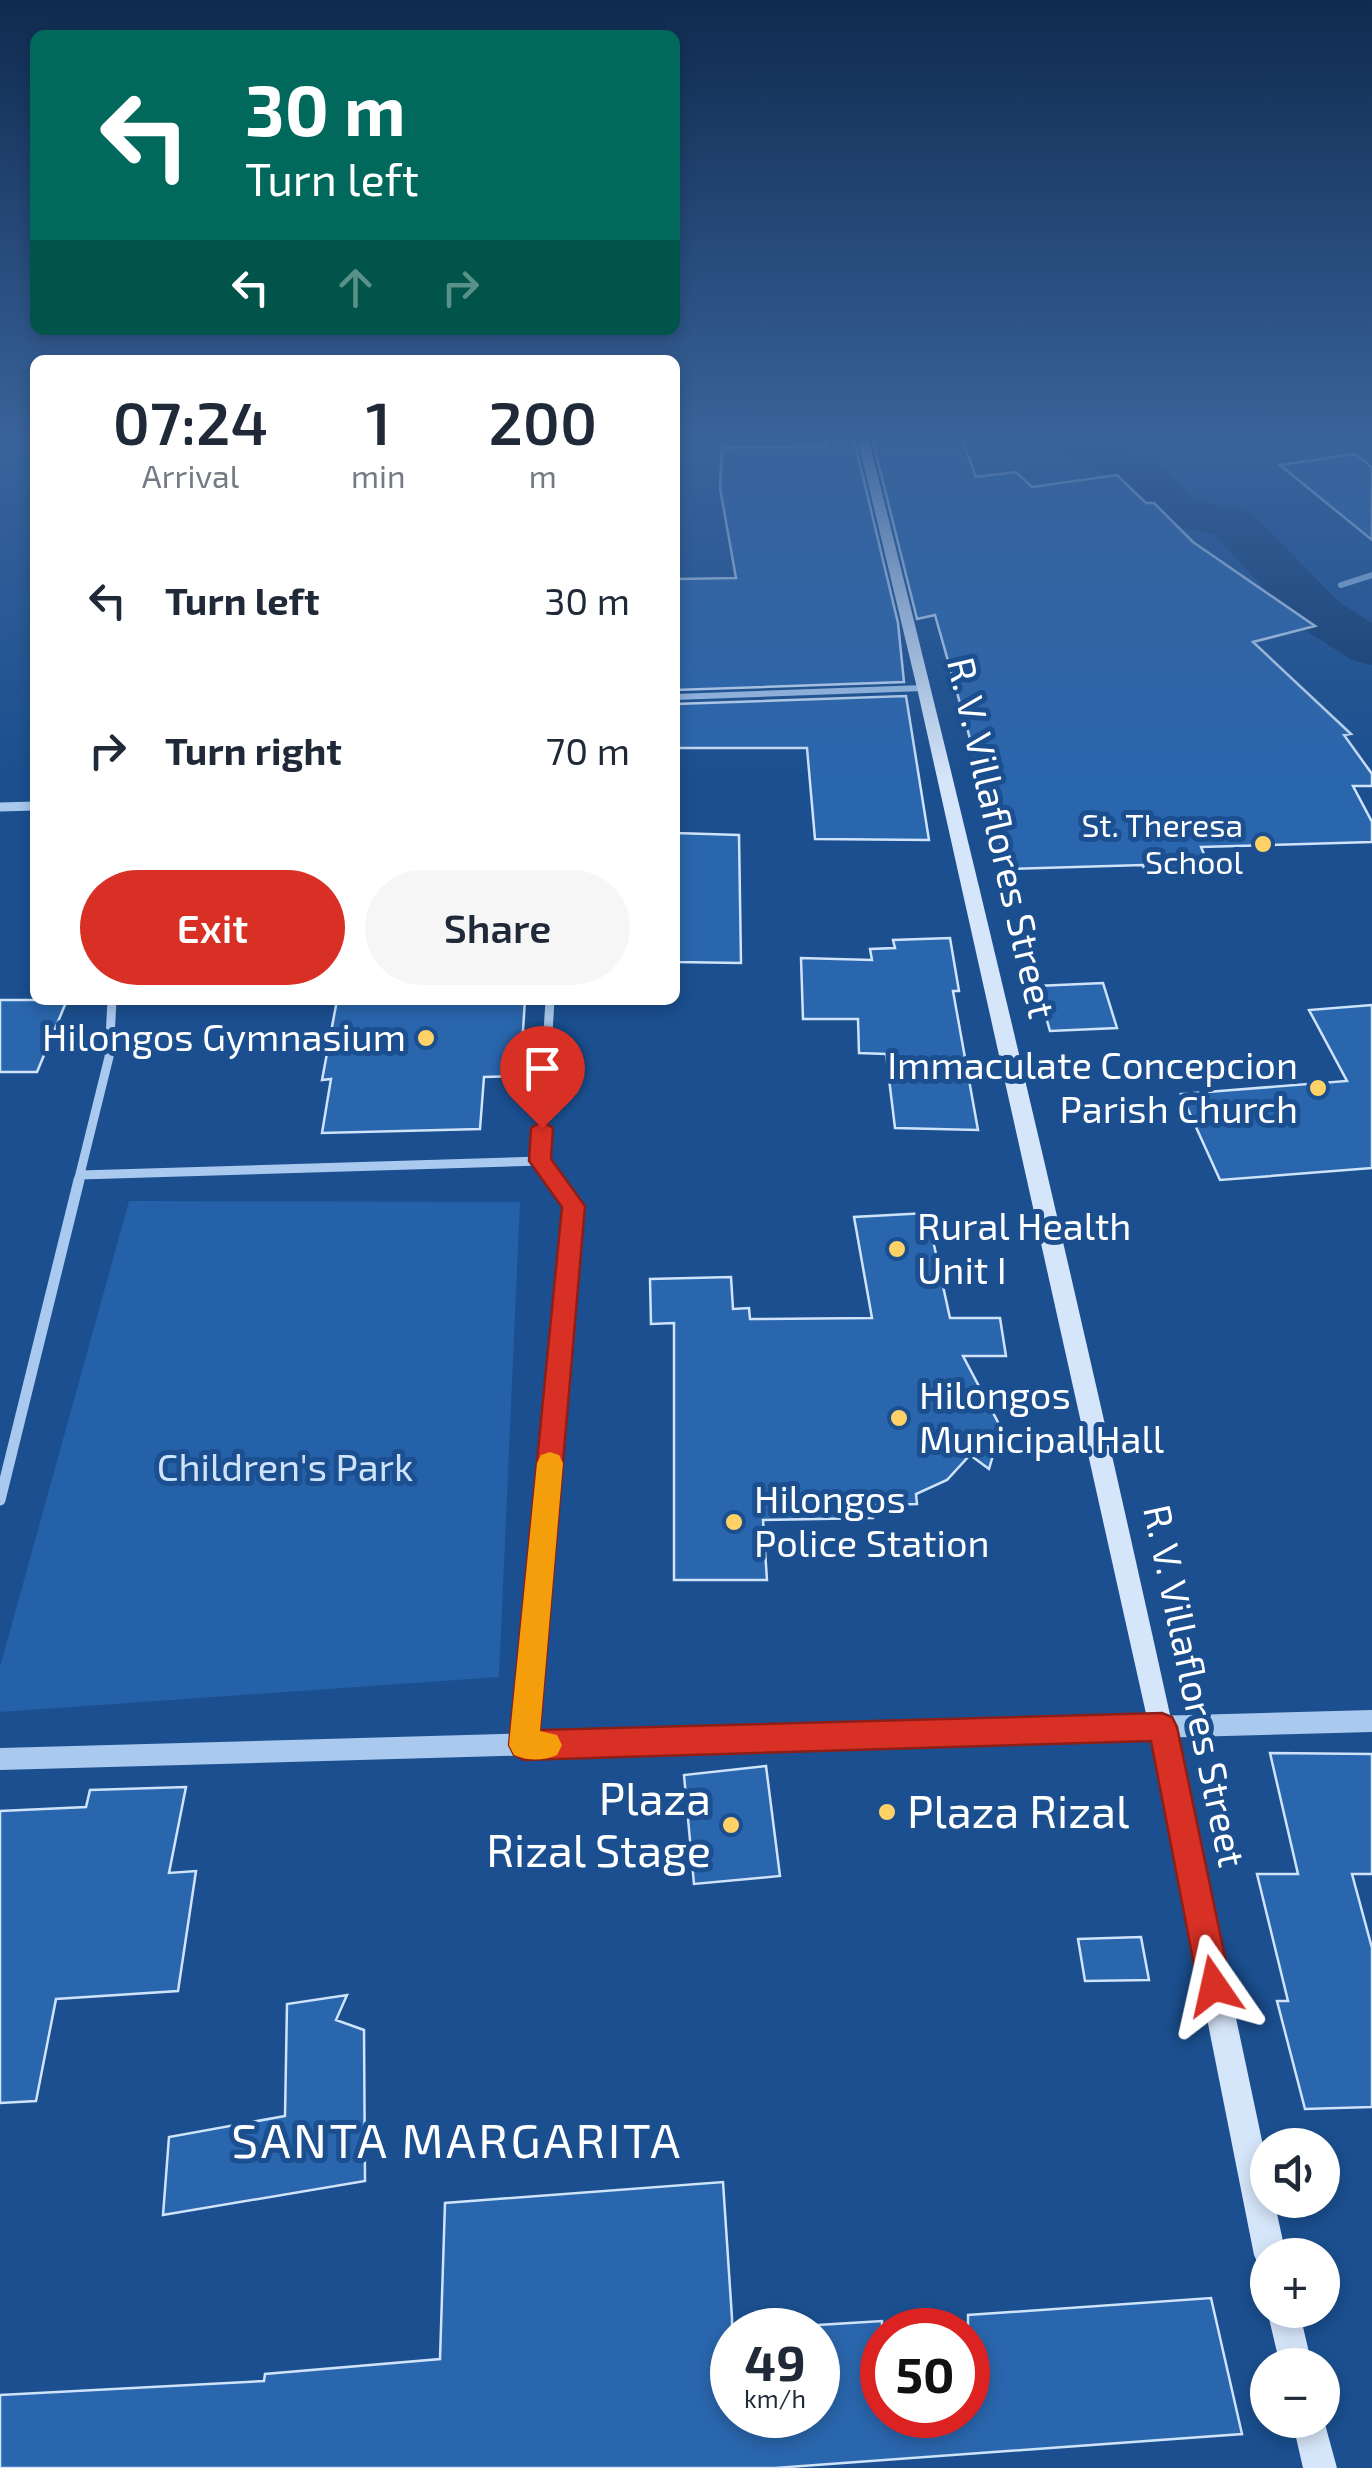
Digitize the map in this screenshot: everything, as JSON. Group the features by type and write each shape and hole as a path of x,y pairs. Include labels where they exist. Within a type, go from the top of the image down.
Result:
{"main road":[{"name":"R. V. Villaflores Street","path":"890,552 1162,1727 1266,2238"},
{"path":"1313,2438 1320,2468"}],"street":[{"path":"1340,585 1372,575"},
{"path":"680,697 924,688"},
{"path":"0,807 30,806"},
{"path":"0,1500 109,1057 112,1005"},
{"path":"524,1745 574,1206 540,1161 550,1005"},
{"path":"80,1175 540,1161"},
{"path":"0,1760 356,1746 524,1745 1372,1721"}],"green space":[{"name":"Children's Park","path":"129,1201 520,1202 499,1677 0,1712 0,1667"}],"building":[{"path":"731,552 881,552 898,623 904,682 680,690 680,579 736,578"},
{"path":"900,552 1208,552 1315,626 1253,642 1351,734 1344,735 1372,774 1372,786 1353,786 1372,822 1372,842 1201,847 1212,873 1146,875 1143,865 1007,869 935,615 917,619"},
{"path":"906,696 929,840 815,839 807,748 680,748 680,704"},
{"path":"680,833 739,835 741,963 680,962"},
{"path":"950,938 959,991 953,991 978,1130 895,1128 886,1054 859,1053 858,1019 803,1019 801,958 872,960 870,949 895,948 893,940"},
{"path":"1103,983 1117,1028 1050,1031 1037,986"},
{"path":"0,1000 65,1005 37,1072 0,1072"},
{"name":"Hilongos Gymnasium","path":"336,1005 525,1005 520,1076 484,1077 480,1129 322,1133 331,1079 322,1080"},
{"name":"Immaculate Concepcion Parish Church","path":"1372,1005 1372,1168 1220,1180 1181,1094 1347,1081 1309,1010"},
{"path":"927,1213 950,1318 1000,1318 1006,1356 963,1356 1001,1428 989,1469 970,1455 947,1480 916,1494 917,1504 876,1505 873,1518 763,1520 767,1580 674,1580 674,1323 651,1324 650,1279 731,1277 733,1309 749,1308 750,1319 872,1318 854,1217"},
{"path":"1270,1753 1372,1754 1372,1874 1352,1874 1372,1948 1372,2107 1305,2109 1277,2001 1288,2001 1257,1874 1298,1874"},
{"name":"Plaza Rizal Stage","path":"766,1766 780,1876 694,1884 684,1775"},
{"path":"186,1787 169,1873 196,1871 178,1991 56,1999 36,2101 0,2103 0,1811 86,1807 90,1790"},
{"path":"1141,1937 1149,1980 1085,1981 1078,1939"},
{"path":"347,1995 336,2020 364,2030 365,2181 163,2215 169,2137 285,2116 287,2004"},
{"path":"723,2182 731,2308 710,2308 710,2438 840,2438 840,2324 860,2322 860,2438 990,2438 990,2313 1211,2298 1242,2434 775,2468 0,2468 0,2395 264,2381 265,2374 440,2359 445,2203"}],"waterway":[{"path":"1260,552 1319,614 1372,648"}],"slow traffic":[{"path":"547,1745 524,1745 550,1463"}],"place":[{"name":"St. Theresa School","path":"1263,844"},
{"name":"Hilongos Gymnasium","path":"426,1038"},
{"name":"Immaculate Concepcion Parish Church","path":"1318,1088"},
{"name":"Rural Health Unit I","path":"897,1249"},
{"name":"Hilongos Municipal Hall","path":"899,1418"},
{"name":"Hilongos Police Station","path":"734,1522"},
{"name":"Plaza Rizal","path":"887,1812"},
{"name":"Plaza Rizal Stage","path":"731,1825"}],"district":[{"name":"SANTA MARGARITA","path":"457,2141"}],"route":[{"path":"542,1128 540,1161 574,1206 524,1745 1162,1727 1214,1986"}]}
